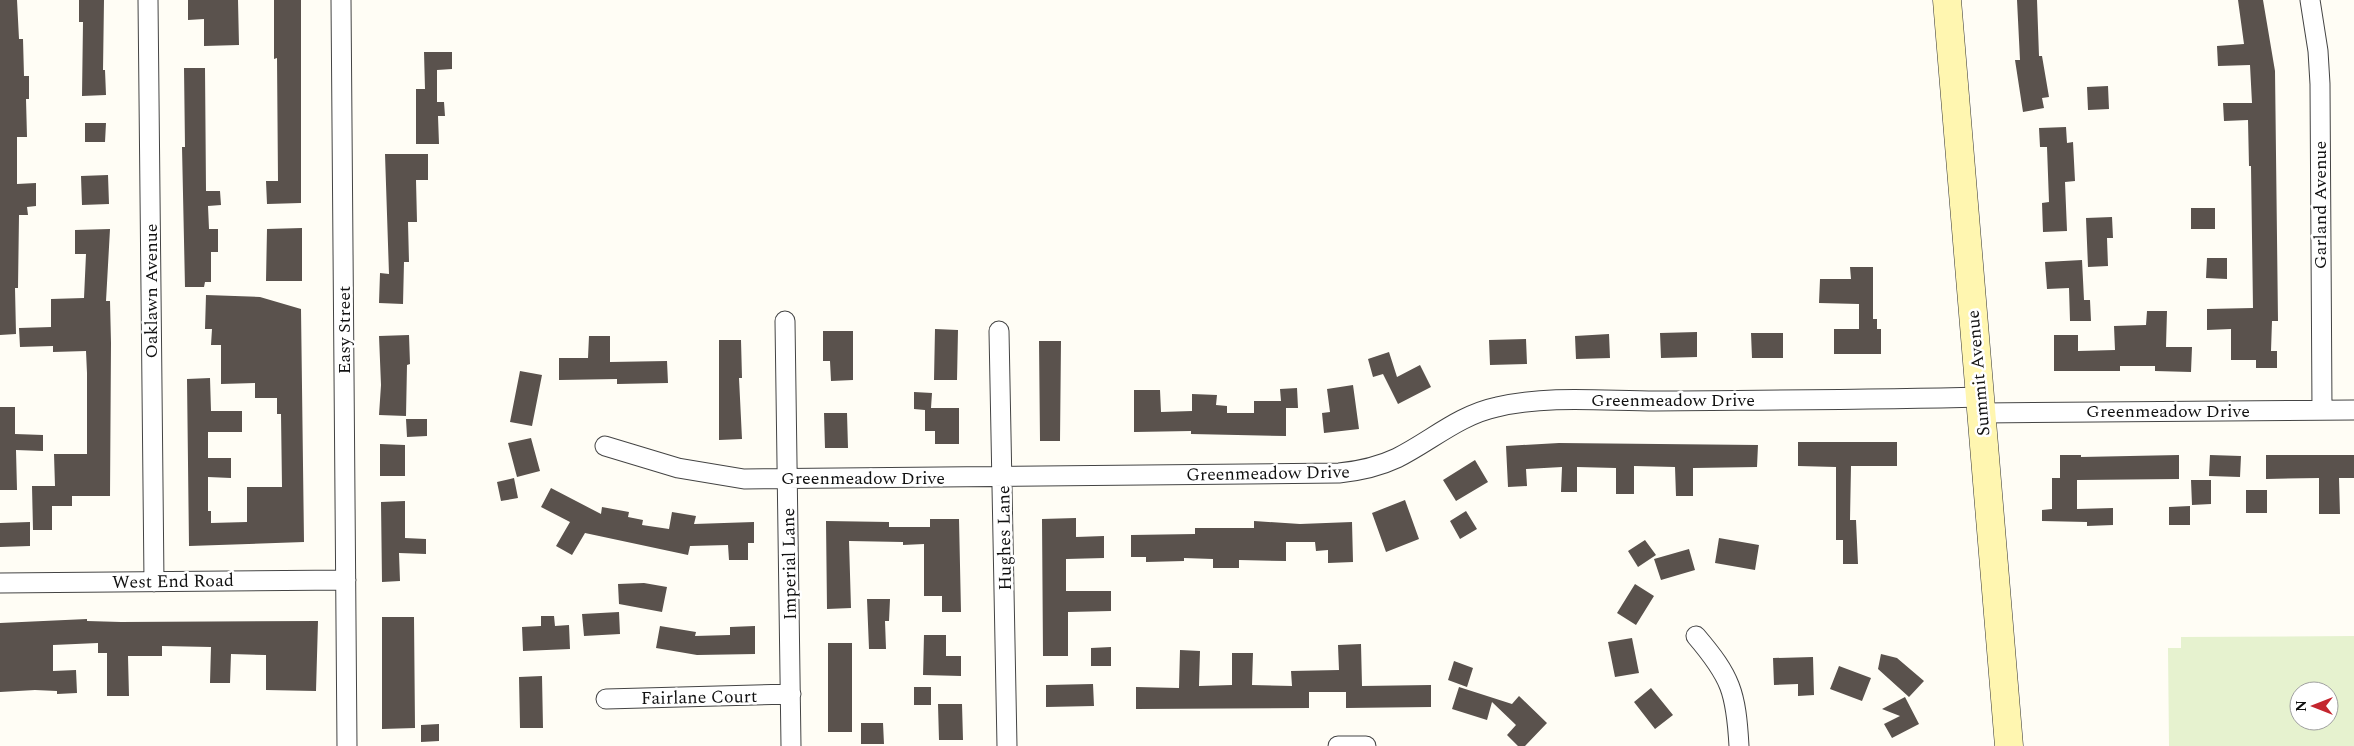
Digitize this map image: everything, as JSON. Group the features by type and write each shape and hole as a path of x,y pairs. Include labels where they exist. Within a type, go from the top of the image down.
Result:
{"main road":[{"name":"Summit Avenue","path":"1947,0 2009,746"}],"street":[{"name":"Oaklawn Avenue","path":"148,0 154,582"},
{"name":"Easy Street","path":"341,0 347,746"},
{"name":"Garland Avenue","path":"2310,0 2318,51 2319,76 2322,410"},
{"name":"Imperial Lane","path":"785,321 791,746"},
{"name":"Hughes Lane","path":"999,331 1007,746"},
{"name":"Greenmeadow Drive","path":"605,446 678,468 724,478 888,479 1358,471 1396,458 1452,424 1474,414 1496,407 1520,403 1603,400 1880,400 1981,405 2354,410"},
{"name":"West End Road","path":"0,583 346,580"},
{"path":"1696,636 1715,657 1726,676 1735,700 1740,746"},
{"name":"Fairlane Court","path":"606,699 791,694"},
{"path":"1338,746 1366,746"}],"green space":[{"path":"2354,636 2354,746 2169,746 2168,648 2181,648 2181,637"}],"building":[{"path":"0,0 17,0 19,39 23,39 24,76 29,76 29,99 26,99 27,137 17,137 17,184 36,183 36,206 27,207 28,215 19,215 18,288 15,288 16,334 0,335"},
{"path":"79,0 104,0 103,70 105,70 106,95 82,96 83,22 79,22"},
{"path":"188,0 238,0 239,45 204,46 204,19 188,20"},
{"path":"274,0 301,0 301,203 267,204 266,181 278,181 277,58 274,59"},
{"path":"2017,0 2037,0 2039,56 2042,56 2049,97 2042,98 2044,108 2023,112 2015,60 2020,60"},
{"path":"2238,0 2263,0 2275,71 2278,321 2272,321 2271,351 2277,351 2277,368 2256,368 2256,360 2231,360 2231,329 2207,330 2207,309 2253,308 2251,166 2249,166 2248,120 2224,121 2223,103 2252,103 2250,65 2218,66 2217,46 2244,44"},
{"path":"424,52 452,52 452,69 437,70 437,102 444,102 445,116 438,116 439,144 416,144 416,89 425,89"},
{"path":"184,68 205,68 206,191 220,191 221,205 208,206 209,229 218,229 218,252 211,252 211,282 205,282 204,287 185,287 182,147 185,147"},
{"path":"2108,86 2109,109 2088,110 2087,87"},
{"path":"85,123 106,123 105,142 85,142"},
{"path":"2066,127 2067,143 2073,142 2075,181 2065,182 2067,231 2043,232 2042,203 2049,202 2047,147 2040,147 2039,128"},
{"path":"385,154 428,154 428,180 416,180 417,222 408,222 409,262 404,262 403,304 379,303 380,273 389,274"},
{"path":"108,175 109,204 82,205 81,176"},
{"path":"2191,208 2215,208 2215,229 2191,229"},
{"path":"2112,217 2113,238 2107,238 2108,266 2088,267 2086,218"},
{"path":"302,228 302,281 266,281 267,229"},
{"path":"110,229 106,301 110,301 111,343 110,496 72,496 72,506 52,506 52,530 33,530 32,486 55,486 54,454 87,454 86,351 53,352 53,346 20,347 19,328 51,327 51,299 84,298 86,254 75,254 75,230"},
{"path":"2207,258 2227,258 2227,279 2206,278"},
{"path":"2082,260 2084,300 2090,300 2091,321 2070,321 2069,288 2047,289 2045,262"},
{"path":"1850,267 1873,267 1873,319 1877,319 1877,329 1881,329 1881,354 1834,354 1834,329 1859,329 1859,304 1819,303 1820,279 1851,279"},
{"path":"206,295 260,297 301,309 304,542 189,546 187,379 210,378 211,411 242,411 242,432 208,432 208,458 231,458 231,478 208,477 208,511 211,511 211,523 247,522 247,487 282,487 281,414 277,414 277,398 255,398 255,383 221,384 221,345 211,345 212,329 205,329"},
{"path":"2147,311 2167,311 2166,347 2192,347 2191,372 2155,371 2155,366 2120,366 2120,371 2054,371 2054,335 2078,335 2078,351 2115,350 2114,326 2146,325"},
{"path":"935,329 958,330 957,380 934,380"},
{"path":"823,331 853,331 853,380 831,381 830,361 823,361"},
{"path":"1697,332 1697,357 1661,358 1660,333"},
{"path":"1751,333 1783,333 1783,358 1752,358"},
{"path":"1609,334 1610,358 1576,359 1575,336"},
{"path":"409,335 410,364 407,365 406,416 379,415 381,385 379,336"},
{"path":"589,336 610,336 610,362 667,361 668,383 617,384 617,379 559,380 559,358 588,358"},
{"path":"1526,339 1527,364 1490,365 1489,340"},
{"path":"719,340 741,340 742,378 739,378 742,439 719,440"},
{"path":"1039,341 1061,341 1060,441 1040,441"},
{"path":"1389,352 1397,377 1420,365 1431,387 1398,404 1383,374 1373,377 1368,359"},
{"path":"520,371 542,375 532,426 510,422"},
{"path":"1353,385 1359,429 1324,433 1322,413 1330,412 1327,389"},
{"path":"1297,388 1298,408 1286,408 1286,436 1191,434 1191,431 1134,432 1134,390 1160,390 1161,412 1192,411 1192,394 1217,395 1216,405 1227,406 1227,413 1254,413 1254,401 1281,401 1280,389"},
{"path":"914,392 932,393 931,408 959,408 959,444 935,444 935,431 925,431 925,410 914,409"},
{"path":"0,407 15,407 15,434 43,435 43,451 16,450 17,490 0,490"},
{"path":"824,413 847,413 848,448 825,448"},
{"path":"406,419 427,419 427,436 407,437"},
{"path":"531,438 540,471 517,477 508,443"},
{"path":"1798,442 1897,442 1897,466 1851,466 1850,520 1856,520 1858,564 1843,564 1843,540 1836,540 1836,467 1798,466"},
{"path":"1559,443 1758,445 1757,467 1693,468 1693,496 1676,496 1675,467 1634,466 1634,494 1616,494 1616,468 1577,467 1577,492 1561,492 1562,467 1526,469 1527,486 1508,487 1506,446"},
{"path":"380,444 405,445 405,476 380,476"},
{"path":"2060,455 2081,455 2081,457 2179,455 2179,479 2077,480 2077,509 2113,508 2113,525 2087,526 2087,522 2042,521 2042,510 2052,509 2052,478 2060,478"},
{"path":"2210,455 2241,456 2240,477 2209,476"},
{"path":"2266,455 2354,455 2354,478 2339,478 2340,514 2319,514 2319,478 2266,479"},
{"path":"1475,460 1488,482 1456,501 1443,480"},
{"path":"514,478 518,498 501,501 497,482"},
{"path":"2191,480 2211,480 2211,504 2192,505"},
{"path":"551,488 601,514 602,507 629,512 628,517 643,520 642,525 669,529 672,512 696,516 694,524 754,522 754,543 748,543 748,560 729,560 728,545 690,546 688,555 585,533 572,555 556,546 570,522 541,507"},
{"path":"2246,490 2267,490 2267,513 2246,513"},
{"path":"1405,500 1419,539 1386,552 1372,513"},
{"path":"405,501 405,538 426,539 426,554 399,553 400,581 382,582 381,502"},
{"path":"2190,506 2190,525 2169,525 2169,507"},
{"path":"1466,511 1477,529 1460,539 1450,521"},
{"path":"1076,518 1076,537 1104,536 1104,558 1066,559 1066,591 1111,591 1111,611 1068,612 1068,656 1043,656 1042,519"},
{"path":"930,519 959,519 961,612 942,612 942,596 924,596 924,544 903,545 903,542 849,541 851,608 827,609 826,521 889,522 889,527 930,527"},
{"path":"1254,521 1300,524 1352,522 1353,562 1328,563 1328,550 1316,551 1315,542 1286,542 1286,561 1239,560 1239,568 1213,568 1213,559 1184,558 1184,561 1146,562 1146,557 1131,557 1131,535 1195,534 1195,528 1254,528"},
{"path":"30,522 30,546 0,547 0,523"},
{"path":"1719,538 1759,545 1755,570 1715,563"},
{"path":"1645,540 1656,555 1638,567 1628,551"},
{"path":"1689,549 1695,570 1661,580 1654,559"},
{"path":"644,583 667,587 662,612 619,604 618,584"},
{"path":"1635,584 1654,596 1636,625 1617,613"},
{"path":"867,599 890,599 889,621 885,621 886,649 869,649"},
{"path":"619,612 620,634 584,636 582,614"},
{"path":"541,616 554,616 555,626 569,625 570,649 523,651 522,627 541,626"},
{"path":"382,617 414,617 415,728 382,729"},
{"path":"87,619 87,621 121,622 318,621 316,691 266,690 266,655 231,654 230,683 210,683 211,647 162,646 162,656 128,656 129,696 107,696 107,653 98,653 98,643 53,645 53,671 76,670 77,693 57,694 57,691 35,690 0,692 0,623"},
{"path":"660,626 696,632 695,636 730,635 730,627 755,626 755,654 697,655 656,648"},
{"path":"924,635 946,635 946,656 961,656 961,676 923,675"},
{"path":"1632,638 1639,673 1615,677 1608,642"},
{"path":"828,643 852,643 852,732 828,732"},
{"path":"1361,644 1362,686 1431,685 1431,707 1346,708 1346,692 1309,692 1309,708 1136,709 1136,687 1179,688 1180,650 1200,651 1199,686 1232,685 1232,653 1253,653 1252,685 1292,686 1291,671 1339,670 1338,645"},
{"path":"1111,647 1111,666 1091,666 1091,648"},
{"path":"1881,654 1897,658 1924,681 1909,697 1878,669"},
{"path":"1813,657 1814,695 1798,696 1798,684 1774,685 1773,658"},
{"path":"1454,661 1473,668 1467,687 1448,680"},
{"path":"1839,666 1871,678 1862,701 1830,689"},
{"path":"542,676 543,728 520,728 519,677"},
{"path":"1093,684 1094,706 1046,707 1046,685"},
{"path":"914,687 931,687 931,705 914,705"},
{"path":"1459,687 1512,704 1519,696 1547,723 1525,746 1518,746 1507,735 1516,725 1492,702 1487,720 1452,709"},
{"path":"1651,688 1673,715 1655,729 1634,702"},
{"path":"1905,697 1919,724 1892,738 1884,724 1900,716 1882,709"},
{"path":"938,704 962,704 963,740 939,740"},
{"path":"861,723 883,723 884,744 861,744"},
{"path":"439,724 439,741 421,742 421,725"}]}
